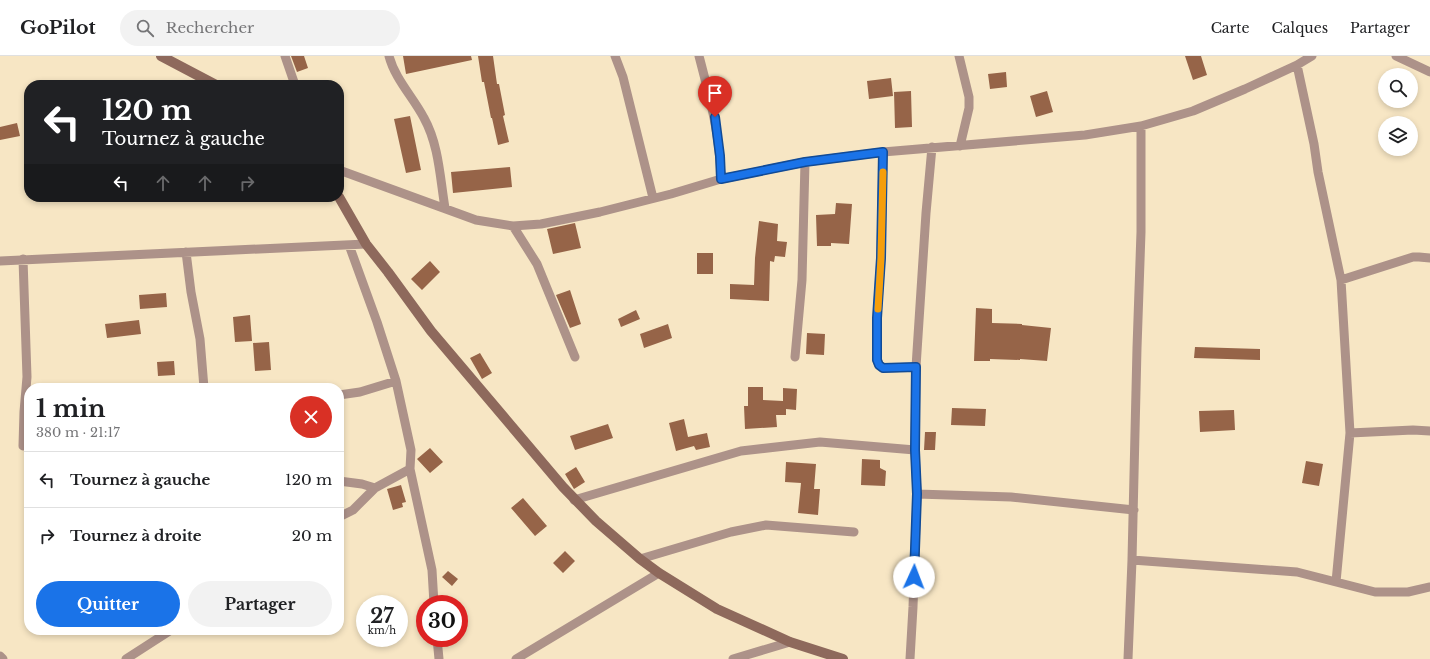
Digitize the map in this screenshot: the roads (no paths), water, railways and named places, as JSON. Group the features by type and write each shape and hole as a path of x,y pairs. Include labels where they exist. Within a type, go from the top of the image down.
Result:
{"street":[{"path":"161,56 207,80"},
{"path":"285,56 293,80"},
{"path":"389,56 391,64 399,80 424,118 434,139 445,208"},
{"path":"615,56 623,77 653,198"},
{"path":"699,56 715,117 720,156 721,179"},
{"path":"960,56 969,97 969,108 960,146"},
{"path":"344,172 476,220 513,226 541,224 600,212 721,179 805,162 932,147 1085,135 1140,126 1193,111 1297,65 1312,56"},
{"path":"1396,56 1430,72"},
{"path":"1297,65 1341,280 1350,433 1336,582"},
{"path":"1128,659 1134,510 1141,232 1140,126"},
{"path":"910,659 917,494 915,450 916,367 932,147"},
{"path":"883,152 881,258 877,318 877,360 879,365 883,368 916,367"},
{"path":"795,357 802,280 805,162"},
{"path":"342,202 366,244 431,332 574,500 596,521 659,573 717,610 790,642 826,656 843,659"},
{"path":"513,226 537,264 575,357"},
{"path":"0,261 366,244"},
{"path":"348,245 377,322 396,381 411,450 410,469 432,570 433,595"},
{"path":"186,252 191,292 200,339 204,383"},
{"path":"1341,280 1412,257 1418,256 1430,258"},
{"path":"23,260 26,383"},
{"path":"344,394 360,392 396,381"},
{"path":"23,446 24,412"},
{"path":"1350,433 1430,430"},
{"path":"574,500 741,451 820,442 915,450"},
{"path":"344,514 353,510 375,488 410,469"},
{"path":"344,482 362,484 375,488"},
{"path":"917,494 1011,496 1134,510"},
{"path":"640,558 731,532 766,525 854,532"},
{"path":"1132,560 1297,572 1375,592 1408,592 1430,587"},
{"path":"516,659 659,573"},
{"path":"126,659 162,635"},
{"path":"733,659 790,642"},
{"path":"438,647 439,659"}]}
